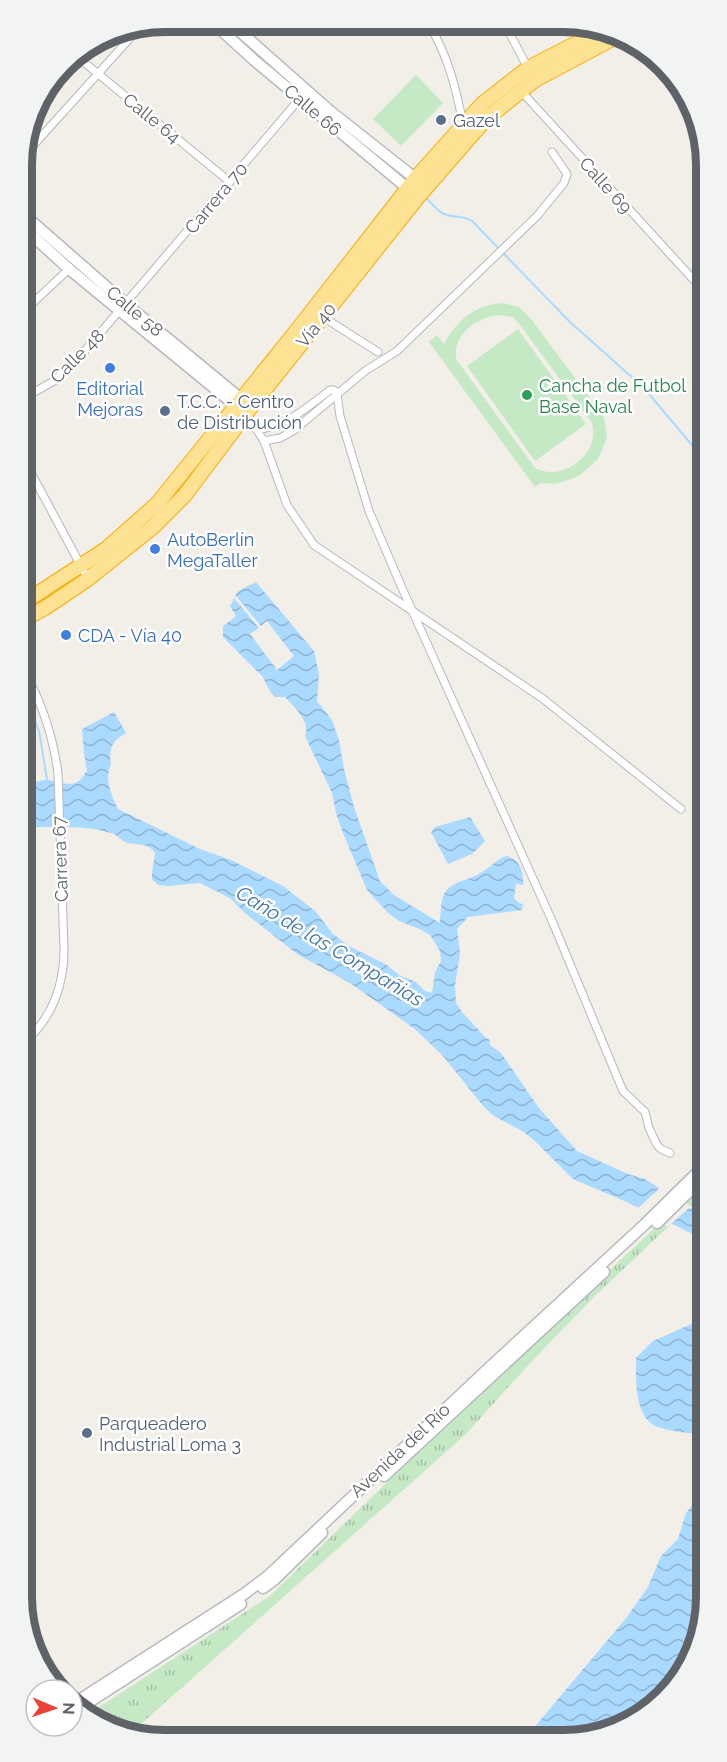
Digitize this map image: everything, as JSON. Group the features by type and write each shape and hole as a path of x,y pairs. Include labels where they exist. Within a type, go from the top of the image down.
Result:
{"highway":[{"name":"Vía 40","path":"32,615 88,579 153,527 185,495 244,407 482,104 515,86 593,35"},
{"name":"Vía 40","path":"531,74 608,40"},
{"name":"Vía 40","path":"32,597 81,566 123,535 157,504 323,317 416,188 467,140 515,86"}],"main road":[{"name":"Calle 66","path":"226,32 258,56 416,188"},
{"name":"Calle 66","path":"237,32 258,56"},
{"name":"Calle 58","path":"32,231 244,407"},
{"name":"Avenida del Río","path":"681,1195 695,1177"},
{"name":"Avenida del Río","path":"85,1705 227,1614 274,1580 681,1195 695,1184"},
{"name":"Avenida del Río","path":"84,1697 244,1594 268,1576 490,1366 646,1228"}],"street":[{"path":"434,32 449,63 467,140"},
{"path":"509,32 531,74"},
{"path":"33,145 132,36"},
{"name":"Calle 64","path":"82,61 230,182"},
{"name":"Calle 69","path":"515,86 696,282"},
{"name":"Carrera 70","path":"123,308 303,95"},
{"path":"264,441 269,442 293,431 365,371 397,351 537,216 564,183 567,174 552,152"},
{"path":"32,304 73,265"},
{"name":"Calle 48","path":"32,393 54,381 70,367 123,308"},
{"path":"323,317 378,352"},
{"path":"256,429 269,429 289,419 330,390 334,390 337,394 340,416 369,511 553,923 622,1091 645,1112 657,1145 670,1153"},
{"path":"244,407 264,441 287,505 314,544 543,698 681,809"},
{"path":"32,475 88,579"},
{"name":"Carrera 67","path":"32,686 53,738 58,773 64,949 62,980 52,1008 32,1034"}],"green space":[{"path":"416,75 443,103 401,146 373,119"},
{"path":"503,303 519,307 531,319 604,417 607,438 598,459 579,476 556,484 540,483 535,487 429,342 437,335 444,344 449,335 468,315 493,304","holes":["498,315 513,317 592,423 591,445 585,454 568,468 557,472 546,472 535,468 456,359 458,342 474,324"]},
{"name":"Cancha de Futbol Base Naval","path":"518,329 586,424 535,461 467,366"},
{"path":"695,1190 695,1203 594,1297 466,1434 141,1724 135,1727 94,1710 270,1596 486,1386"}],"water":[{"name":"Caño de las Compañias","path":"256,582 314,651 319,674 317,701 332,720 339,740 354,807 380,881 394,895 440,923 443,898 452,885 479,874 506,856 518,863 523,876 523,885 516,884 514,898 523,904 522,910 468,917 457,929 460,953 455,986 456,1003 489,1039 490,1045 501,1053 539,1108 577,1151 628,1174 645,1179 695,1211 695,1235 573,1179 524,1132 494,1116 484,1107 443,1056 416,1030 350,983 297,954 245,913 230,898 200,883 158,885 152,879 155,853 149,847 125,842 114,834 103,831 69,827 32,827 32,783 43,780 74,784 83,777 87,770 82,729 114,712 126,733 115,742 110,753 108,781 118,809 283,886 315,911 333,934 349,946 387,965 399,975 416,982 425,991 432,993 435,972 441,961 440,951 430,935 399,921 387,912 367,890 343,833 332,793 305,736 304,720 285,697 276,697 271,693 262,676 223,637 223,626 236,616 230,606 238,591"},
{"path":"470,817 485,841 472,854 448,864 431,832 435,827"},
{"path":"695,1322 695,1434 658,1427 644,1416 638,1397 636,1358 653,1341"},
{"path":"695,1502 695,1606 693,1624 685,1649 668,1679 644,1703 621,1717 597,1726 580,1729 532,1730 627,1617 648,1587 661,1556 678,1539 686,1513"}],"pier":[{"path":"236,596 261,626 267,621 294,656 277,670 250,634 259,628 234,598"},
{"path":"662,1186 691,1206 668,1227 636,1210"}],"waterway":[{"path":"425,197 444,214 472,221 570,322 644,388 696,450"},
{"path":"32,713 39,731 47,780"}],"place":[{"name":"Gazel","path":"441,120"},
{"name":"Editorial Mejoras","path":"110,368"},
{"name":"Cancha de Futbol Base Naval","path":"527,395"},
{"name":"T.C.C. - Centro de Distribución","path":"165,411"},
{"name":"AutoBerlín MegaTaller","path":"155,549"},
{"name":"CDA - Vía 40","path":"66,635"},
{"name":"Parqueadero Industrial Loma 3","path":"87,1433"}]}
